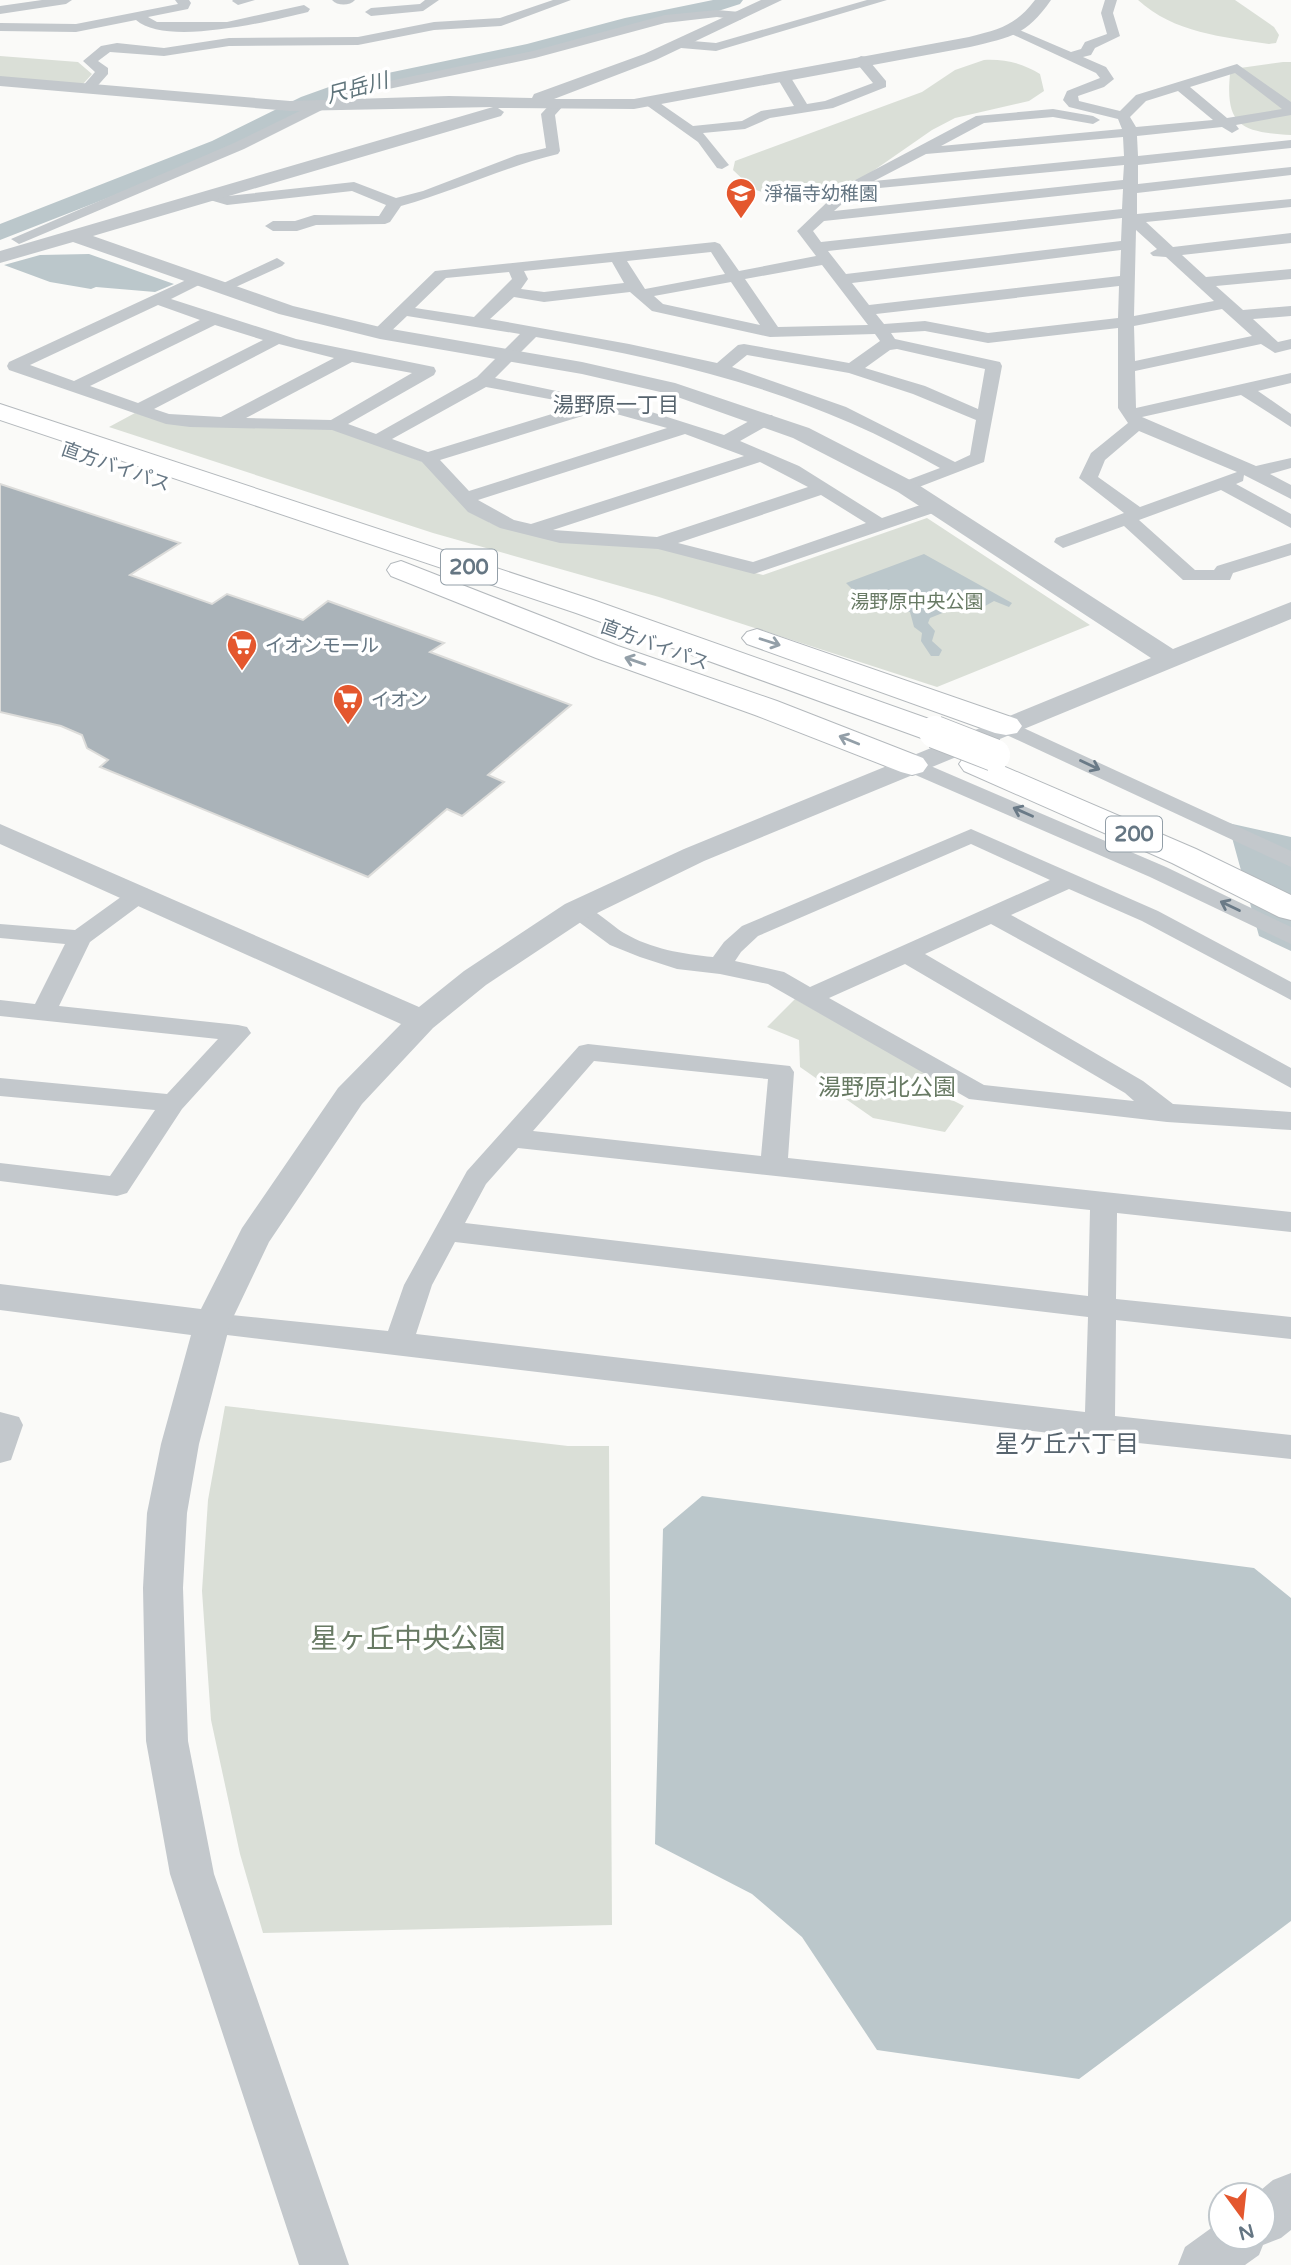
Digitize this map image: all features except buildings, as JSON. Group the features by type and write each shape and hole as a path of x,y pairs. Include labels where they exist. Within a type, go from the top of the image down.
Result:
{"highway":[{"path":"0,397 128,445 197,485"},
{"name":"直方バイパス","path":"0,412 197,485 590,620 922,746 992,748 1291,888"},
{"name":"直方バイパス","path":"0,427 197,485"},
{"path":"0,437 100,468 197,485"},
{"path":"274,511 443,546 686,616 823,660 992,748"},
{"name":"直方バイパス","path":"992,748 1184,856 1291,909"}],"street":[{"path":"0,10 65,0"},
{"path":"0,27 76,28 184,6 181,0"},
{"path":"261,0 274,16"},
{"path":"338,0 349,0"},
{"path":"371,12 423,6 433,0"},
{"path":"0,231 26,243 74,236 526,103 681,44 774,0"},
{"path":"681,44 716,47 881,0"},
{"path":"0,81 290,106 459,101 558,104 649,102 861,60 970,42 1011,31 1028,20 1043,0"},
{"path":"1073,56 1083,54 1090,45 1114,36 1107,14 1107,5 1111,0"},
{"path":"88,88 103,71 90,61 106,49 117,47 164,52 229,42 358,41 434,26 501,22 556,1"},
{"path":"137,16 154,26 227,26 303,9"},
{"path":"0,257 361,90 534,54 630,28 721,12 740,16"},
{"path":"1011,31 1101,69 1107,79 1080,89 1072,94 1070,100 1127,125"},
{"path":"689,130 745,125 766,114 837,102 881,84 861,60"},
{"path":"1133,420 1126,368 1131,216 1131,160 1127,125 1141,98 1237,68 1291,110"},
{"path":"783,76 803,109"},
{"path":"1180,85 1255,148"},
{"path":"459,101 476,110 473,118"},
{"path":"649,102 703,139 722,165"},
{"path":"208,195 227,201 354,186 395,203 428,194 522,158 554,151 548,114 558,104"},
{"path":"916,153 1127,125 1224,123 1291,110"},
{"path":"891,344 805,231 849,189 981,119 1053,113 1127,125"},
{"path":"849,189 1291,144"},
{"path":"822,217 1291,172"},
{"path":"273,226 297,226 314,220 380,221 385,219 395,203"},
{"path":"510,292 544,297 638,290 733,277 822,253 1131,216 1291,203"},
{"path":"1131,216 1275,348 1291,344"},
{"path":"74,236 286,310 380,333 582,368 675,389 766,419 842,452 906,487 1170,659"},
{"path":"842,279 1291,238"},
{"path":"380,333 441,274 715,247 773,332"},
{"path":"617,257 638,290 658,308 773,332 880,330 925,326 988,338 1233,309 1291,311"},
{"path":"221,288 276,263"},
{"path":"478,322 520,279 515,267"},
{"path":"1203,282 1291,274"},
{"path":"197,280 15,366 166,419 334,425 428,458 466,498 489,517 561,537 658,543 754,568 935,506"},
{"path":"865,310 1127,280"},
{"path":"157,299 275,340 347,358 428,371 334,425"},
{"path":"405,311 478,322 720,369 808,399 880,429 954,469"},
{"path":"75,387 213,320"},
{"path":"380,439 483,381 531,332"},
{"path":"1126,368 1265,338"},
{"path":"138,410 275,340"},
{"path":"852,369 891,344 994,366 978,458 906,487"},
{"path":"720,369 744,349 852,369 919,390 985,418"},
{"path":"223,423 347,358"},
{"path":"1291,378 1133,420 1097,457 1088,478 1131,516 1190,576 1223,576 1224,570 1291,550"},
{"path":"483,381 602,404 726,441 825,488 881,525"},
{"path":"1244,389 1291,422"},
{"path":"428,458 602,404"},
{"path":"726,441 766,419"},
{"path":"1133,420 1253,472 1291,493"},
{"path":"466,498 685,428"},
{"path":"531,530 761,456"},
{"path":"1063,542 1253,472 1291,463"},
{"path":"1222,483 1291,522"},
{"path":"658,543 825,488"},
{"path":"992,748 1170,659 1291,610"},
{"path":"922,746 1158,872 1291,936"},
{"path":"324,2265 192,1874 167,1741 163,1588 167,1513 180,1444 212,1324 254,1237 350,1096 422,1021 475,978 576,911 922,746 992,748 1291,860"},
{"path":"0,833 422,1021"},
{"path":"720,966 732,947 750,931 971,836 1150,916 1291,992"},
{"path":"812,996 1069,880"},
{"path":"44,1011 80,938 140,894"},
{"path":"576,911 618,940 648,952 677,961 720,966 775,978 812,996 978,1093 1168,1113 1291,1121"},
{"path":"992,915 1291,1079"},
{"path":"0,931 80,938"},
{"path":"906,954 1134,1087 1168,1113"},
{"path":"0,1008 238,1032 173,1103 117,1186 0,1172"},
{"path":"399,1342 418,1285 476,1178 588,1052 781,1072 774,1165"},
{"path":"0,1087 173,1103"},
{"path":"510,1138 1291,1222"},
{"path":"1100,1426 1104,1201"},
{"path":"447,1231 1291,1328"},
{"path":"0,1297 212,1324 399,1342 1291,1447"},
{"path":"0,1424 8,1425 0,1451"},
{"path":"1277,2209 1291,2198"},
{"path":"1203,2265 1222,2251"}],"green space":[{"path":"1138,0 1235,0 1274,27 1279,35 1276,43 1269,44 1200,32 1167,20"},
{"path":"0,56 78,62 92,74 83,84 0,78"},
{"path":"984,60 1013,62 1033,70 1040,74 1044,91 1029,101 955,118 932,130 837,196 792,202 753,189 733,170 735,161 922,92 955,70"},
{"path":"1291,62 1291,135 1260,132 1240,123 1231,105 1230,74 1240,68"},
{"name":"湯野原中央公園","path":"135,413 162,421 336,429 423,462 490,523 651,546 763,575 927,518 1090,625 937,687 659,597 433,533 109,427"},
{"name":"湯野原北公園","path":"795,999 955,1089 946,1097 964,1106 945,1132 873,1118 800,1067 799,1040 767,1027"},
{"name":"星ヶ丘中央公園","path":"225,1406 568,1446 609,1446 612,1925 263,1933 240,1854 211,1720 202,1591 208,1500"}],"shaded area":[{"path":"89,254 174,284 155,292 96,287 91,289 50,282 4,265 40,255"},
{"path":"924,554 1012,603 1009,607 994,601 978,610 945,612 930,618 928,623 935,631 932,641 942,650 939,656 931,656 921,641 922,633 914,627 910,612 865,602 846,583"},
{"path":"1228,823 1291,837 1291,951 1259,936"},
{"path":"702,1496 1254,1568 1291,1598 1291,1921 1079,2079 877,2050 802,1937 752,1894 655,1844 663,1529"}],"waterway":[{"name":"尺岳川","path":"0,233 220,146 309,102 348,88 530,50 625,24 712,7 733,0"}],"place":[{"name":"淨福寺幼稚園","path":"741,220"},
{"name":"イオンモール","path":"242,672"},
{"name":"イオン","path":"348,726"}],"district":[{"name":"湯野原一丁目","path":"616,405"},
{"name":"星ケ丘六丁目","path":"1067,1444"}]}
